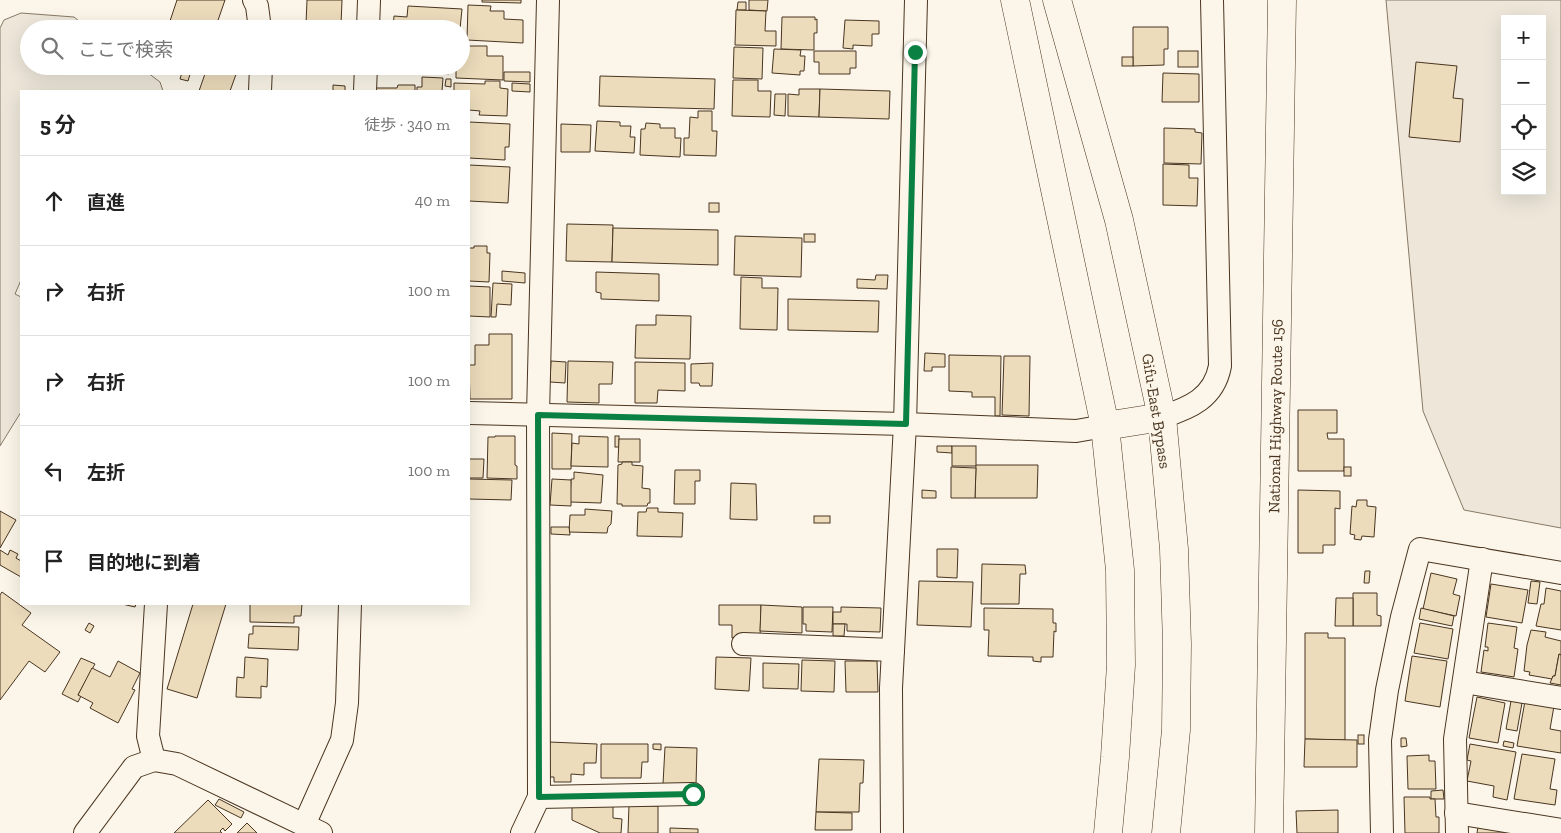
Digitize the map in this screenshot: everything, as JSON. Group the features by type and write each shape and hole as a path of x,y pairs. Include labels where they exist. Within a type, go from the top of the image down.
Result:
{"highway":[{"path":"1015,0 1105,426 1120,570 1121,666 1108,833"},
{"name":"Gifu-East Bypass","path":"1056,0 1119,220 1162,417 1174,549 1177,644 1176,730 1166,833"},
{"name":"National Highway Route 156","path":"1269,833 1282,0"},
{"path":"1105,426 1162,417"}],"street":[{"path":"254,0 257,6 259,20"},
{"path":"368,20 369,0"},
{"path":"522,833 539,797 538,415 548,0"},
{"path":"892,833 893,650 906,424 916,0"},
{"path":"1162,417 1181,411 1204,397 1215,383 1220,366 1212,0"},
{"path":"260,90 261,75"},
{"path":"365,90 366,75"},
{"path":"470,413 906,424 1076,431 1105,426"},
{"path":"1382,833 1380,740 1386,690 1420,549 1561,573"},
{"path":"1482,559 1455,738 1457,823 1561,830"},
{"path":"154,760 148,736 156,605"},
{"path":"85,833 134,767 154,760 177,764 313,829 342,740 348,702 350,605"},
{"path":"743,644 893,650"},
{"path":"1464,682 1561,698"},
{"path":"539,797 693,794"}],"shaded area":[{"path":"1386,0 1561,0 1561,528 1464,510 1423,411"},
{"path":"21,13 74,17 78,20 20,20 20,75 151,75 160,82 163,90 20,90 20,282 15,294 20,296 20,414 0,446 0,28 4,20"}],"building":[{"path":"177,0 225,0 218,20 170,20"},
{"path":"307,0 342,0 341,20 306,20"},
{"path":"482,0 521,0 521,3 482,2"},
{"path":"749,0 768,0 767,11 749,10"},
{"path":"738,2 746,2 746,10 737,10"},
{"path":"468,5 491,6 490,11 504,11 504,19 523,20 523,43 470,40 470,20 468,20"},
{"path":"408,6 462,9 461,20 394,20 394,16 407,17"},
{"path":"736,10 766,11 765,31 776,31 776,46 735,45"},
{"path":"782,17 815,17 815,20 817,19 817,33 814,33 814,50 781,49"},
{"path":"845,20 879,21 879,34 872,34 872,46 853,45 853,49 843,48"},
{"path":"1133,27 1168,27 1168,49 1164,49 1164,65 1133,66"},
{"path":"470,46 487,46 487,56 503,56 503,80 456,78 456,75 470,75"},
{"path":"734,47 763,48 762,79 733,78"},
{"path":"774,49 801,50 800,56 805,56 804,71 800,71 800,75 772,73"},
{"path":"814,51 856,51 856,68 850,68 850,74 819,74 819,62 814,62"},
{"path":"1178,51 1198,51 1198,67 1178,67"},
{"path":"1122,57 1133,57 1133,66 1122,66"},
{"path":"1416,62 1457,66 1453,98 1463,99 1460,142 1409,137"},
{"path":"504,72 530,72 530,82 504,81"},
{"path":"1163,73 1199,74 1199,102 1162,102"},
{"path":"181,75 190,75 188,81 180,79"},
{"path":"205,75 236,75 230,90 199,90"},
{"path":"600,76 715,79 714,109 599,106"},
{"path":"422,77 443,78 442,90 417,90 417,87 422,87"},
{"path":"446,79 451,79 451,87 445,86"},
{"path":"733,80 758,80 758,91 771,91 770,117 732,116"},
{"path":"485,81 500,81 500,88 508,89 507,116 479,115 480,111 470,110 470,90 454,90 454,83 485,84"},
{"path":"512,83 530,84 530,92 512,91"},
{"path":"333,85 345,86 345,90 333,90"},
{"path":"398,85 415,85 415,90 375,90 375,88 397,88"},
{"path":"799,89 820,89 819,117 788,116 788,94 799,95"},
{"path":"820,89 890,91 889,119 819,117"},
{"path":"775,94 786,94 785,116 774,115"},
{"path":"698,111 712,111 712,131 717,131 716,156 684,155 684,138 689,138 690,117 698,118"},
{"path":"597,121 620,122 620,126 631,126 630,137 635,137 634,153 595,151"},
{"path":"470,122 510,124 509,147 505,147 505,160 470,158"},
{"path":"646,123 660,124 660,128 675,128 675,138 681,138 680,157 640,155 641,129 645,129"},
{"path":"561,124 591,125 590,152 561,152"},
{"path":"1164,128 1195,129 1195,132 1202,133 1201,164 1164,163"},
{"path":"1163,164 1189,165 1189,178 1198,178 1197,206 1163,205"},
{"path":"470,165 510,167 508,203 470,201"},
{"path":"709,203 719,203 719,212 709,212"},
{"path":"567,224 613,225 612,262 566,261"},
{"path":"613,228 718,230 718,265 612,262"},
{"path":"804,234 815,234 815,242 804,242"},
{"path":"735,236 802,238 801,277 734,275"},
{"path":"474,246 487,246 487,253 490,253 489,282 470,281 470,248 474,248"},
{"path":"502,271 525,273 525,283 502,281"},
{"path":"596,272 659,274 659,301 601,299 601,293 596,292"},
{"path":"876,275 888,275 887,289 857,288 857,279 875,280"},
{"path":"741,277 762,278 762,288 778,288 777,330 740,329"},
{"path":"493,283 512,284 511,305 497,304 496,317 491,317"},
{"path":"470,286 490,287 490,317 470,316"},
{"path":"788,299 879,301 878,332 788,330"},
{"path":"656,315 691,316 690,359 635,358 636,325 656,325"},
{"path":"489,334 512,334 512,399 470,399 470,365 475,365 475,345 489,345"},
{"path":"925,353 945,354 945,367 932,367 932,371 924,371"},
{"path":"949,355 1001,356 1000,416 995,416 995,397 972,397 972,392 949,391"},
{"path":"1004,356 1030,356 1029,416 1002,415"},
{"path":"551,361 566,362 565,383 550,382"},
{"path":"568,361 613,362 612,384 599,384 599,403 567,402"},
{"path":"635,362 685,363 685,391 658,390 657,403 635,403"},
{"path":"713,363 712,386 700,386 699,383 691,383 691,364"},
{"path":"1298,410 1337,410 1337,433 1327,433 1328,439 1344,439 1344,471 1298,471"},
{"path":"552,433 572,434 571,469 552,469"},
{"path":"515,436 517,479 487,478 488,437"},
{"path":"579,436 608,437 608,467 571,466 572,443 579,444"},
{"path":"615,436 619,436 619,447 615,447"},
{"path":"619,439 640,439 640,462 618,462"},
{"path":"937,446 952,446 952,453 937,452"},
{"path":"952,446 976,446 976,466 952,466"},
{"path":"470,459 484,459 483,478 470,478"},
{"path":"622,462 632,462 632,465 643,466 642,488 650,489 650,503 647,506 622,506 622,504 617,504 618,465 622,464"},
{"path":"976,465 1038,465 1037,498 975,498"},
{"path":"951,467 976,468 975,498 951,498"},
{"path":"1344,467 1351,467 1351,476 1344,476"},
{"path":"675,470 700,470 700,481 695,481 695,504 674,504"},
{"path":"574,472 603,475 601,503 570,502 571,479 574,479"},
{"path":"470,479 512,480 511,500 470,499"},
{"path":"552,479 571,480 571,506 550,505"},
{"path":"731,483 756,484 757,520 730,519"},
{"path":"922,490 936,491 936,498 922,498"},
{"path":"1298,490 1340,491 1340,509 1335,508 1335,545 1323,545 1323,553 1298,553"},
{"path":"1357,500 1367,500 1367,506 1376,507 1374,537 1362,536 1361,540 1354,539 1355,535 1350,534 1352,506 1356,507"},
{"path":"647,508 658,508 658,512 683,513 682,537 637,536 638,512 646,512"},
{"path":"585,509 612,511 611,524 608,527 607,533 569,532 570,515 585,515"},
{"path":"0,511 16,520 0,548"},
{"path":"814,516 830,516 830,523 814,523"},
{"path":"551,527 569,527 570,535 551,534"},
{"path":"937,549 958,549 957,578 937,577"},
{"path":"0,550 8,555 10,550 18,554 16,558 20,560 20,576 0,565"},
{"path":"982,564 1025,565 1026,574 1020,574 1019,604 981,604"},
{"path":"1365,571 1370,571 1369,583 1364,583"},
{"path":"1431,573 1457,579 1453,594 1460,596 1456,616 1423,609"},
{"path":"919,581 973,582 971,627 917,625"},
{"path":"1531,581 1540,582 1537,604 1528,603"},
{"path":"1491,584 1528,590 1522,623 1486,617"},
{"path":"1546,588 1561,591 1561,630 1536,626 1541,604 1544,604"},
{"path":"2,592 31,613 22,625 60,652 45,672 29,661 0,700 0,595"},
{"path":"1353,593 1377,593 1377,615 1381,616 1381,626 1353,626"},
{"path":"1336,598 1353,598 1353,626 1335,626"},
{"path":"193,605 226,605 197,698 167,689"},
{"path":"250,605 302,605 301,616 294,616 294,623 250,622"},
{"path":"719,605 761,605 760,638 732,638 732,625 719,625"},
{"path":"761,605 802,607 802,633 760,631"},
{"path":"803,607 833,607 832,632 806,631 806,624 803,624"},
{"path":"841,607 881,608 880,632 847,631 847,624 833,624 833,612 841,612"},
{"path":"984,608 1053,609 1053,623 1056,623 1056,632 1054,631 1053,657 1041,657 1041,662 1033,661 1033,657 988,656 989,630 984,630"},
{"path":"1421,608 1454,616 1452,626 1419,619"},
{"path":"89,623 94,626 90,633 85,630"},
{"path":"1420,623 1453,629 1448,659 1414,653"},
{"path":"1488,623 1517,627 1514,648 1518,649 1514,677 1481,672 1484,650 1488,651 1488,647 1485,647"},
{"path":"833,624 845,624 844,636 833,636"},
{"path":"253,626 299,627 298,650 248,648 249,634 253,634"},
{"path":"1531,630 1546,632 1545,637 1561,641 1561,655 1559,654 1555,676 1552,679 1529,675 1530,672 1524,671"},
{"path":"1305,633 1328,633 1328,638 1345,638 1345,740 1305,739"},
{"path":"1559,654 1561,655 1561,685 1550,683 1553,676 1555,676"},
{"path":"1412,656 1447,661 1440,707 1405,701"},
{"path":"245,657 268,659 267,687 261,686 261,698 236,697 237,677 244,678"},
{"path":"716,657 751,658 749,691 715,689"},
{"path":"81,658 95,664 78,695 81,696 78,702 62,694"},
{"path":"802,660 835,661 834,692 801,691"},
{"path":"118,661 140,673 132,689 135,690 118,723 90,708 93,703 78,695 92,668 110,677"},
{"path":"845,661 877,661 878,692 846,692"},
{"path":"763,663 799,664 798,689 763,688"},
{"path":"1477,697 1505,703 1498,743 1469,738"},
{"path":"1511,701 1522,703 1517,731 1506,729"},
{"path":"1525,701 1554,706 1550,729 1561,731 1561,753 1517,746"},
{"path":"1358,735 1364,735 1364,744 1358,744"},
{"path":"1401,738 1406,738 1407,746 1401,747"},
{"path":"1305,739 1357,740 1357,767 1304,767"},
{"path":"1504,741 1514,743 1513,748 1503,746"},
{"path":"549,742 597,744 596,763 584,763 584,775 571,774 571,782 554,782 554,777 548,777"},
{"path":"601,744 648,744 648,762 642,762 641,778 601,778"},
{"path":"653,744 661,744 661,750 653,749"},
{"path":"1470,744 1516,752 1507,800 1493,797 1494,786 1467,781 1471,761 1467,760"},
{"path":"665,747 697,748 696,785 663,784"},
{"path":"1522,754 1555,759 1550,789 1557,790 1555,805 1514,799"},
{"path":"1429,755 1429,761 1435,761 1436,789 1408,789 1407,756"},
{"path":"819,759 864,760 863,783 860,783 859,812 816,812"},
{"path":"1443,790 1444,799 1431,799 1431,791"},
{"path":"1404,797 1430,797 1430,799 1435,799 1436,817 1439,817 1439,833 1405,833"},
{"path":"219,799 244,812 241,818 215,805"},
{"path":"208,800 232,824 225,831 223,828 220,831 222,833 174,833"},
{"path":"572,804 613,805 613,818 622,819 621,833 600,833 572,820"},
{"path":"629,805 658,806 658,833 628,833"},
{"path":"1338,810 1338,833 1297,833 1296,811"},
{"path":"816,812 852,813 852,830 815,830"},
{"path":"1479,821 1504,825 1503,833 1477,833"},
{"path":"247,823 257,833 237,833"},
{"path":"670,828 698,829 698,833 670,833"}],"route":[{"path":"693,794 539,797 538,415 906,424 915,52"}]}
